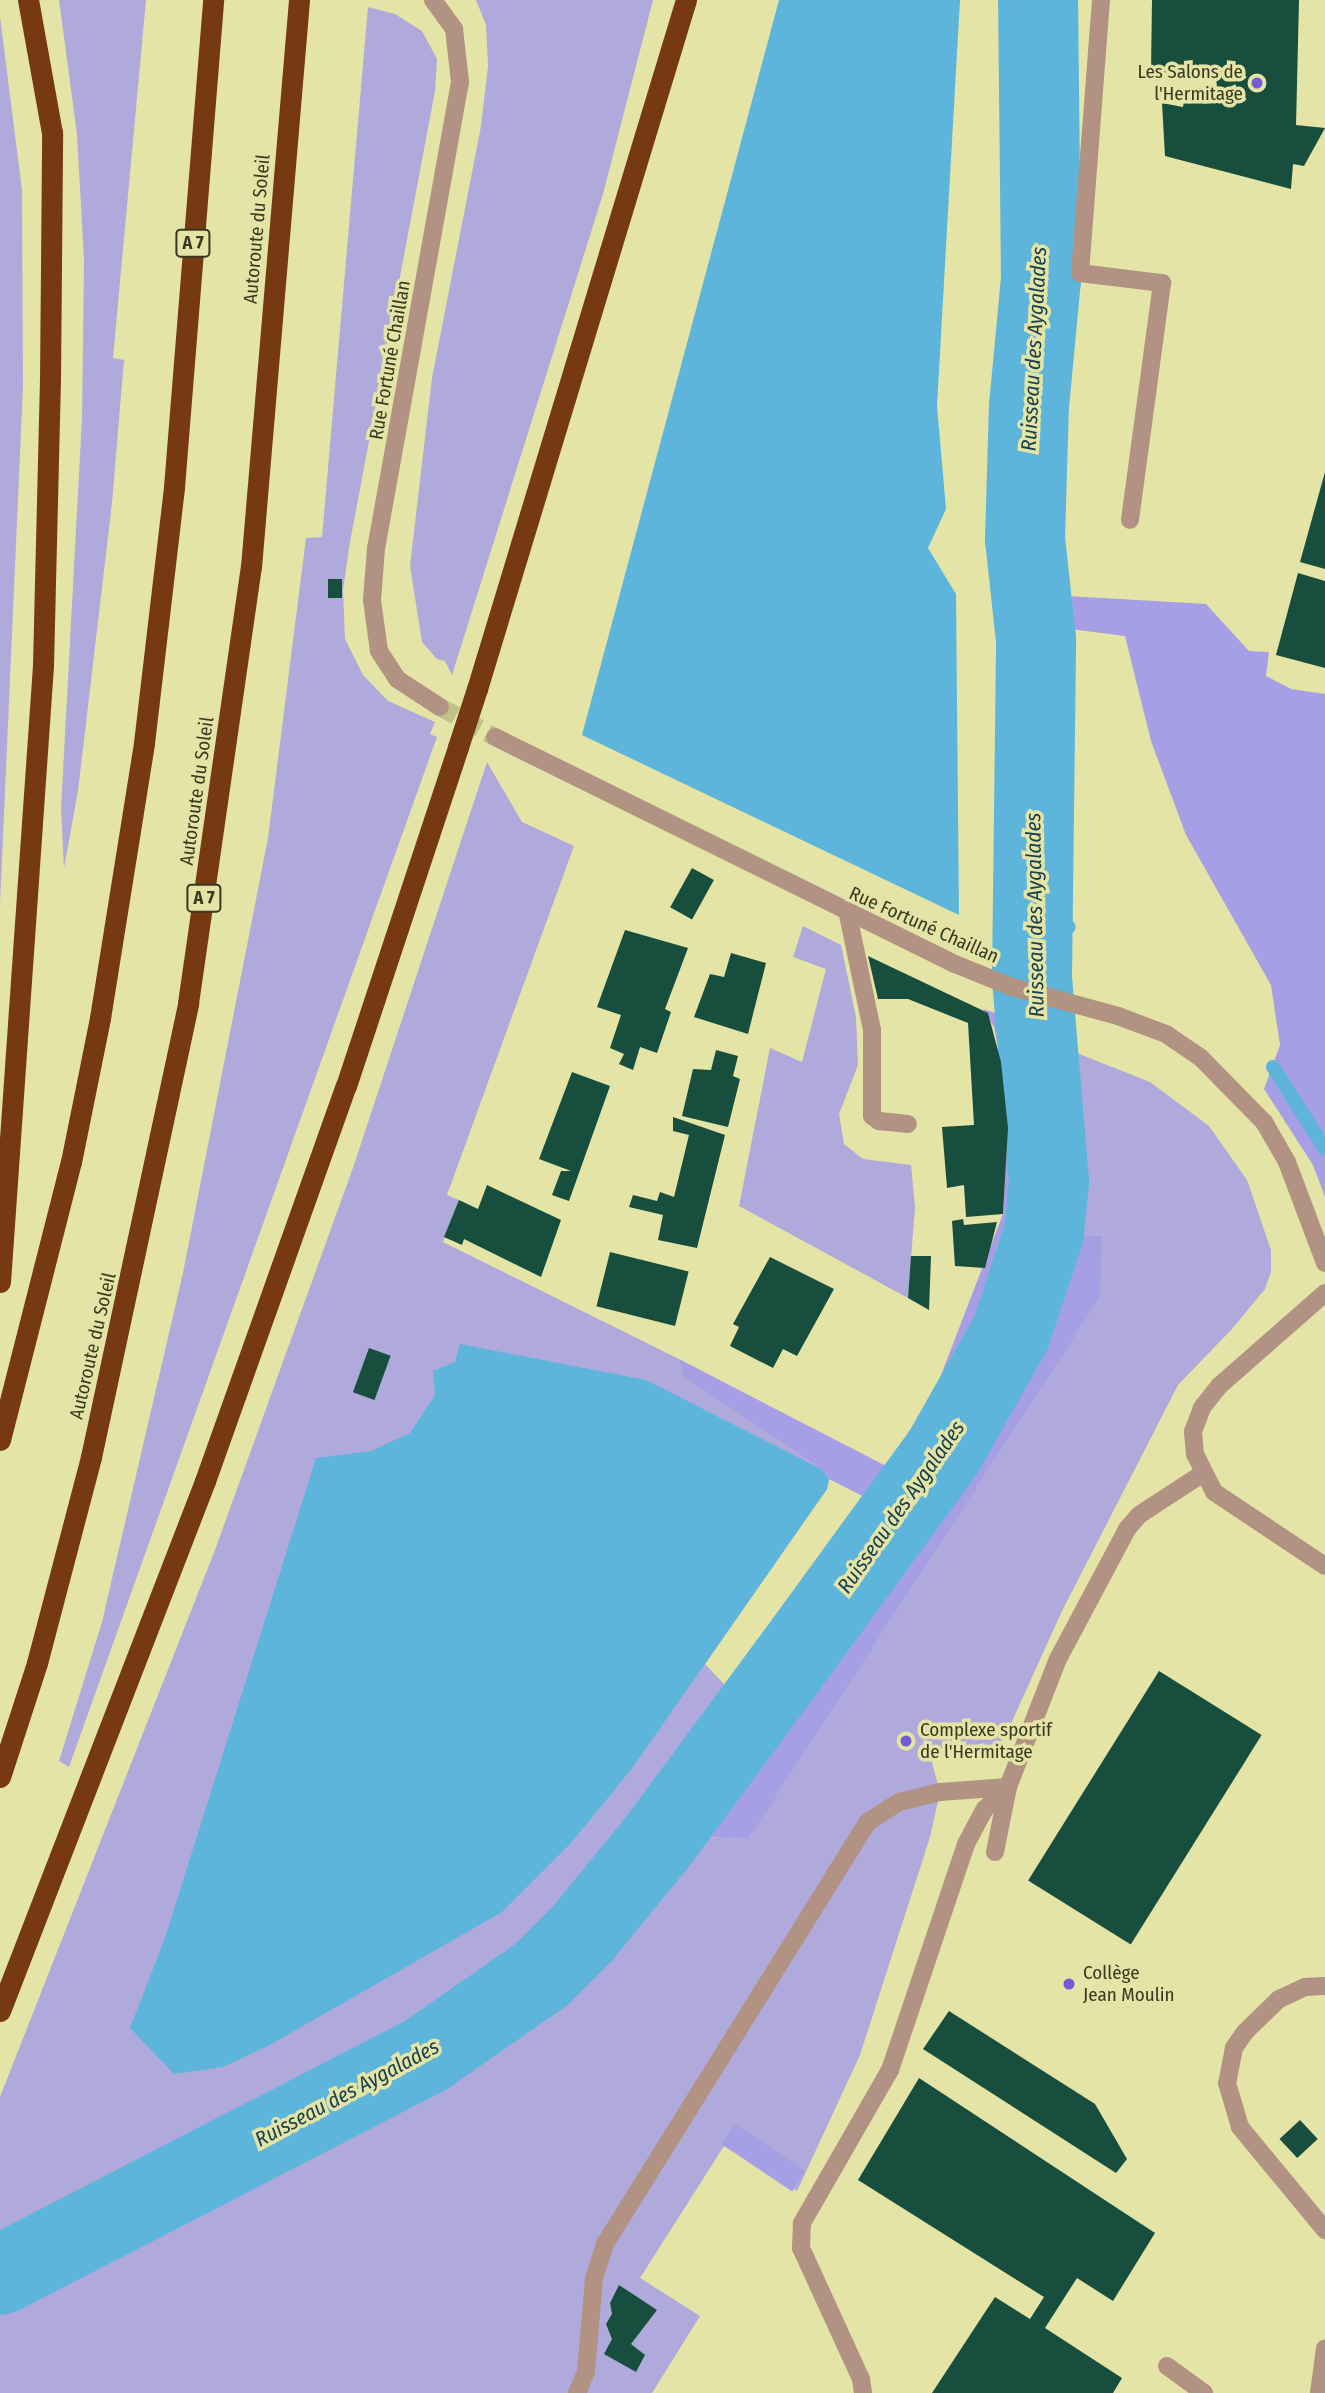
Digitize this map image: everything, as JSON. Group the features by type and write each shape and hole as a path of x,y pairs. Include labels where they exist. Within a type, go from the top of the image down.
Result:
{"highway":[{"path":"0,1282 43,665 50,381 52,133 28,0"},
{"name":"A 7","path":"0,1440 74,1149 100,1018 144,743 174,487 213,0"},
{"name":"Autoroute du Soleil","path":"0,1777 37,1663 91,1457 188,1003 251,567 299,0"},
{"path":"0,2011 205,1482 346,1086 524,546 685,0"}],"street":[{"name":"Rue Fortuné Chaillan","path":"433,0 454,29 460,82 376,548 372,600 379,651 397,679 440,708"},
{"path":"1101,0 1080,273 1162,283 1130,520"},
{"name":"Rue Fortuné Chaillan","path":"495,737 848,915 1012,987 1166,1034 1201,1058 1264,1122 1287,1162 1325,1263"},
{"path":"848,915 872,1030 872,1116 879,1121 908,1124"},
{"path":"1325,1293 1219,1386 1202,1408 1193,1433 1202,1474 1228,1506 1325,1566"},
{"path":"995,1852 1008,1787 1058,1659 1127,1529 1139,1515 1202,1474"},
{"path":"577,2393 586,2372 594,2278 605,2244 868,1822 899,1802 930,1794 1008,1787"},
{"path":"863,2393 861,2379 802,2248 802,2223 890,2070 966,1844 985,1809 1008,1787"},
{"path":"1325,1986 1306,1987 1279,1999 1245,2032 1234,2048 1227,2082 1240,2127 1325,2230"},
{"path":"1319,2393 1325,2348"},
{"path":"1167,2367 1204,2393"}],"shaded area":[{"path":"59,0 146,0 113,358 124,360 112,503 78,791 64,868 61,809 82,418 84,260 77,134"},
{"path":"476,0 653,0 603,194 452,675 445,661 437,659 422,642 410,566 432,378 481,126 488,66 486,25"},
{"path":"368,7 395,14 422,31 437,59 435,91 350,542 343,590 345,639 363,675 388,701 435,722 430,734 437,737 69,1767 59,1761 102,1622 183,1273 268,838 306,538 322,537"},
{"path":"0,17 22,190 23,386 0,904"},
{"path":"1050,595 1206,604 1249,651 1269,652 1266,676 1291,689 1325,694 1325,1197 1313,1165 1264,1089 1280,1045 1271,985 1186,835 1151,741 1125,636 1055,627"},
{"path":"487,762 522,822 574,846 447,1195 459,1200 443,1242 679,1359 682,1376 821,1469 829,1479 827,1489 705,1664 724,1684 631,1815 635,1851 549,1944 421,2037 210,2152 195,2143 0,2239 0,2097 215,1550 354,1165"},
{"path":"803,926 841,945 856,1017 858,1065 839,1114 844,1144 863,1159 911,1165 915,1207 908,1298 739,1206 770,1048 802,1062 826,969 793,957"},
{"path":"983,1009 1013,1019 1025,1142 1020,1236 1006,1294 981,1341 880,1505 829,1479 821,1469 682,1376 679,1359 890,1468 931,1401 1003,1214 1008,1128 1001,1062 994,1027"},
{"name":"Complexe sportif de l'Hermitage","path":"1059,1046 1150,1082 1209,1126 1247,1180 1271,1250 1271,1272 1265,1289 1232,1329 1178,1385 1061,1613 1005,1737 996,1745 931,1759 940,1792 930,1837 860,2055 797,2191 724,2146 640,2278 700,2316 652,2393 0,2393 0,2292 401,2093 451,2062 567,1976 624,1914 680,1836 748,1839 1102,1236 1059,1232 1063,1190"},
{"path":"1059,1232 1102,1236 1100,1297 748,1839 680,1836 960,1447 1000,1385 1036,1308"},
{"path":"724,1684 749,1703 635,1851 631,1815"},
{"path":"735,2124 805,2172 792,2191 722,2144"}],"water":[{"path":"779,0 960,0 937,406 946,509 928,548 956,594 959,915 582,735"},
{"path":"460,1344 646,1380 821,1469 829,1479 827,1489 633,1767 571,1843 502,1912 268,2046 223,2067 174,2074 130,2028 165,1938 316,1458 371,1451 410,1433 435,1395 433,1371 455,1362"}],"building":[{"path":"1152,0 1299,0 1296,125 1325,128 1304,166 1293,164 1291,189 1165,156 1162,103 1183,107 1186,90 1216,91 1217,74 1151,72"},
{"path":"1325,472 1325,569 1300,562"},
{"path":"1298,573 1325,581 1325,668 1276,655"},
{"path":"328,579 342,579 342,598 328,598"},
{"path":"692,868 714,880 692,919 670,907"},
{"path":"625,930 688,948 665,1009 671,1012 657,1053 640,1047 633,1070 619,1064 624,1054 610,1048 621,1015 597,1007"},
{"path":"731,953 766,963 748,1034 694,1017 710,974 724,977"},
{"path":"868,956 988,1013 1001,1062 1008,1128 1003,1214 966,1217 964,1185 947,1188 942,1127 974,1125 968,1023 908,999 878,999"},
{"path":"716,1050 738,1056 733,1076 740,1079 728,1127 682,1116 693,1069 711,1070"},
{"path":"572,1072 610,1086 569,1201 552,1195 561,1171 571,1171 539,1159"},
{"path":"673,1117 725,1135 697,1248 658,1240 663,1215 629,1207 633,1195 657,1201 660,1192 674,1197 689,1135 673,1131"},
{"path":"487,1185 561,1220 541,1277 464,1239 462,1245 444,1237 459,1200 478,1209"},
{"path":"963,1219 964,1225 997,1222 985,1268 955,1266 952,1221"},
{"path":"610,1252 689,1272 675,1326 596,1306"},
{"path":"911,1256 931,1256 929,1310 908,1298"},
{"path":"770,1257 834,1289 797,1356 783,1349 773,1368 730,1346 739,1327 733,1324"},
{"path":"369,1348 391,1356 375,1400 353,1392"},
{"path":"1159,1671 1262,1735 1131,1945 1028,1880"},
{"path":"949,2011 1095,2104 1127,2159 1116,2173 923,2049"},
{"path":"919,2078 1155,2233 1113,2301 1077,2278 1045,2328 1122,2378 1113,2393 932,2393 995,2297 1030,2319 1044,2297 858,2180"},
{"path":"1300,2120 1318,2139 1297,2158 1280,2139"},
{"path":"619,2285 657,2310 631,2344 645,2355 636,2372 604,2354 612,2339 606,2324 612,2314 610,2303"}],"waterway":[{"name":"Ruisseau des Aygalades","path":"0,2275 426,2055 542,1974 582,1934 658,1841 789,1664 943,1453 1011,1333 1044,1233 1049,1181 1032,977 1036,640 1025,539 1029,406 1041,280 1038,0"},
{"path":"1033,903 1069,927"},
{"path":"1273,1067 1325,1149"}],"tunnel":[{"path":"440,707 495,737"}],"place":[{"name":"Les Salons de l'Hermitage","path":"1257,83"},
{"name":"Complexe sportif de l'Hermitage","path":"906,1741"},
{"name":"Collège Jean Moulin","path":"1069,1984"}]}
